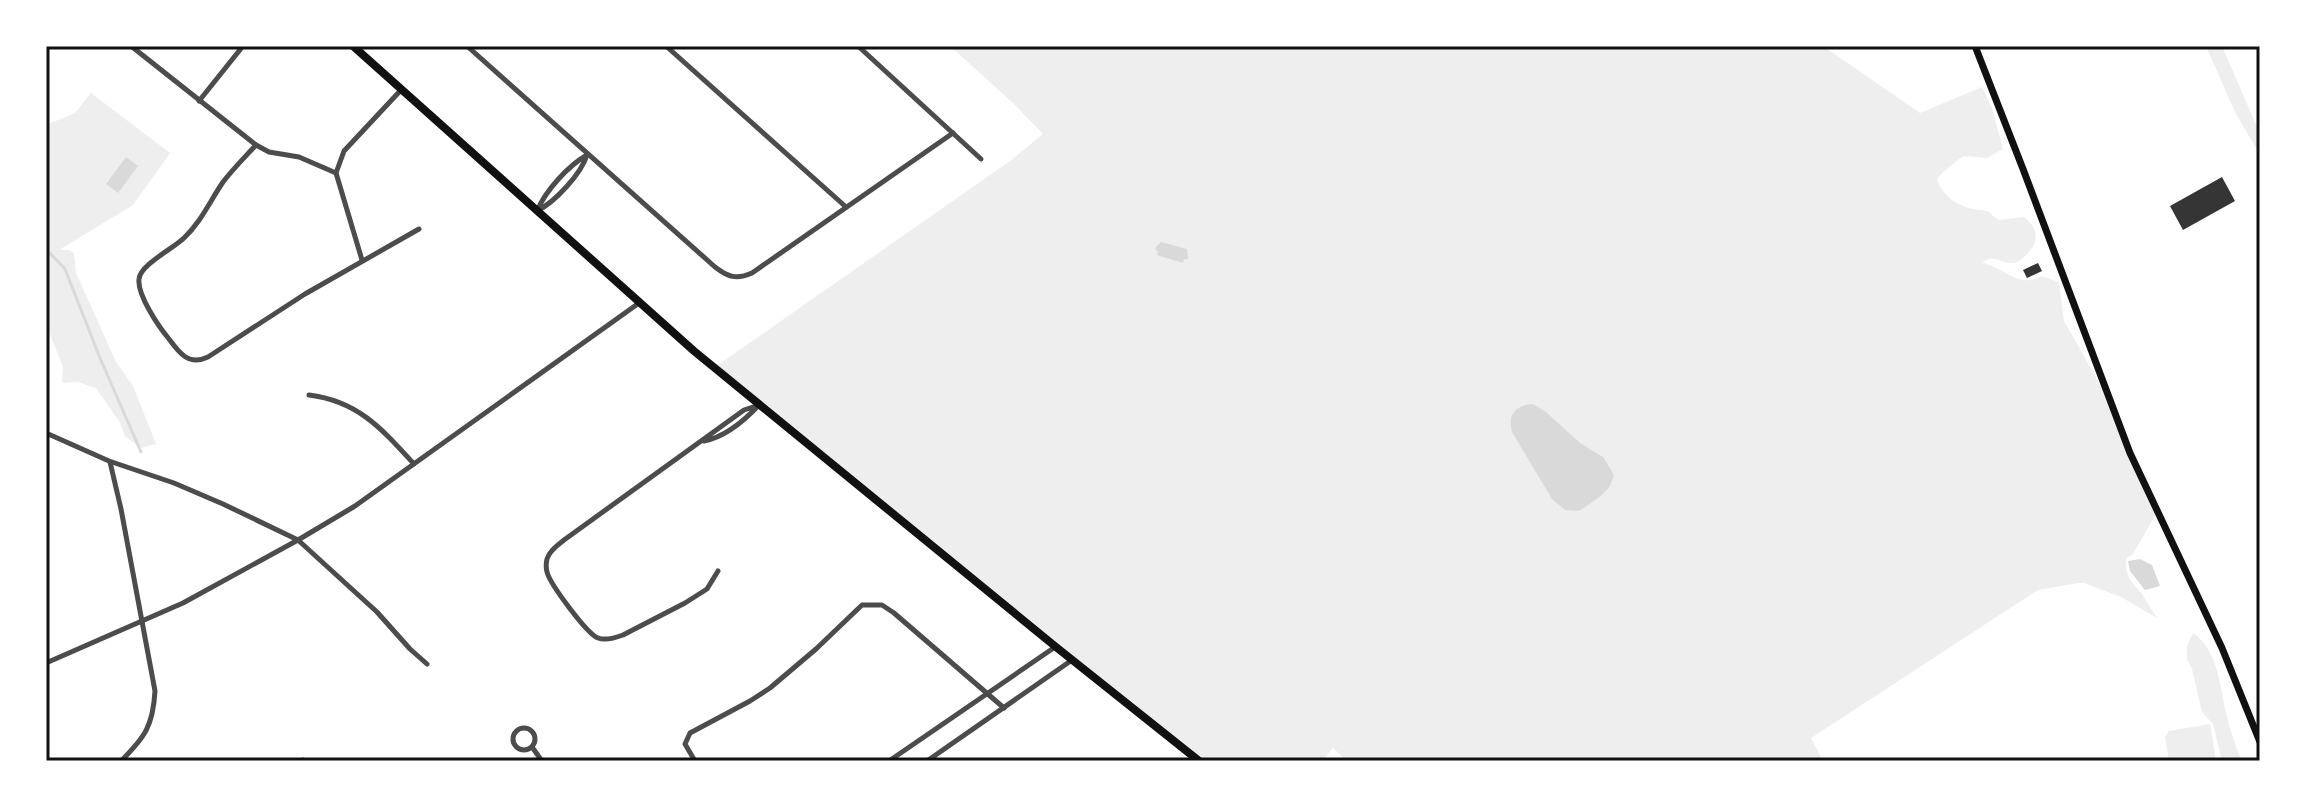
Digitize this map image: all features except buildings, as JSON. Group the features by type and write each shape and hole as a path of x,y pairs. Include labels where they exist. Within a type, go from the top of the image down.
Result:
{"main road":[{"path":"353,46 639,303 759,405 1199,761"},
{"path":"1975,46 2130,453 2222,648 2260,742"}],"street":[{"path":"131,46 256,145 269,152 299,157 336,173"},
{"path":"199,101 243,46"},
{"path":"467,46 587,155 733,278 752,273 953,133"},
{"path":"666,46 846,207"},
{"path":"858,46 981,159"},
{"path":"362,260 336,173 344,151 402,89"},
{"path":"256,145 229,175 186,236 140,275 140,287 150,308 181,355 194,361 208,357 305,294 419,229"},
{"path":"537,211 559,180 577,160 587,155"},
{"path":"46,663 183,603 355,506 639,303"},
{"path":"309,395 339,401 366,416 414,464"},
{"path":"718,571 707,589 685,603 614,639 602,639 589,633 552,583 547,572 547,558 552,550 704,441 717,439 749,417 759,405"},
{"path":"46,433 109,461 186,488 298,540 377,612 427,664"},
{"path":"109,461 155,691 154,710 148,729 121,761"},
{"path":"695,761 685,740 693,731 770,688 816,649 855,609 869,603 882,605 894,613 1004,708"},
{"path":"889,761 1056,647"},
{"path":"927,761 1072,660"},
{"path":"524,728 531,731 535,740 532,747 525,750 515,747 513,740 517,730 524,728"},
{"path":"532,747 542,761"}],"shaded area":[{"path":"950,46 1823,46 1920,113 1982,87 1992,108 2003,149 1987,158 1963,156 1937,179 1946,195 1961,205 1987,211 1998,220 2024,217 2035,230 2034,244 2018,261 2008,263 1990,259 1982,263 2018,279 2033,280 2041,276 2059,282 2064,321 2109,400 2157,512 2133,554 2127,558 2126,569 2157,618 2121,597 2084,583 2038,590 1811,738 1823,761 1347,761 1333,748 1322,761 1201,761 715,367 1010,161 1043,134"},
{"path":"2206,46 2222,46 2260,134 2260,155 2235,112"},
{"path":"91,93 170,153 133,205 59,250 74,253 76,273 116,362 133,386 156,444 141,448 125,436 119,421 96,388 78,382 62,383 63,367 46,324 46,125 75,113"},
{"path":"126,157 138,166 118,193 106,184"},
{"path":"1161,242 1187,249 1188,259 1184,259 1183,263 1157,255 1155,248"},
{"path":"1533,404 1580,443 1603,457 1614,475 1601,496 1579,511 1565,510 1552,499 1512,432 1514,412 1522,406"},
{"path":"2140,559 2152,565 2160,586 2145,590 2130,571 2128,561"},
{"path":"2193,633 2213,659 2229,725 2242,761 2222,761 2213,724 2202,712 2187,659 2187,646"},
{"path":"2210,724 2216,761 2169,761 2165,737 2169,731"}],"waterway":[{"path":"46,249 65,269 141,452"}]}
